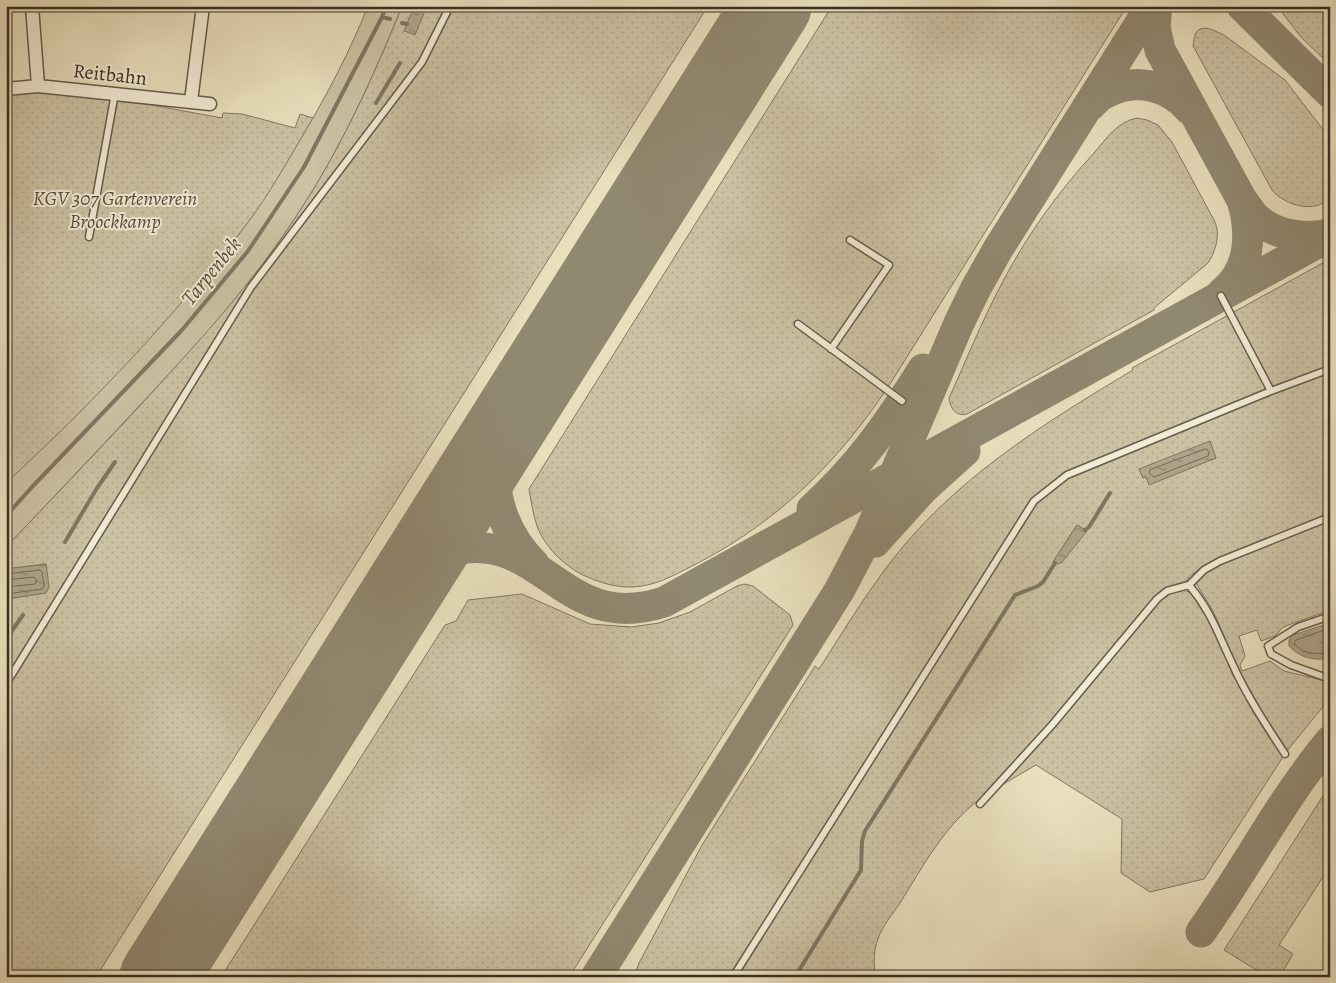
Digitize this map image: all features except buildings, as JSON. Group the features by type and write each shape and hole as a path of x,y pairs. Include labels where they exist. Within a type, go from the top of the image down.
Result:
{"street":[{"path":"32,6 38,86"},
{"path":"191,101 202,6"},
{"name":"Reitbahn","path":"6,88 38,86 210,104"}],"lane":[{"path":"6,684 251,287 422,62 450,6"},
{"path":"90,237 115,93"},
{"path":"831,349 889,265 850,240"},
{"path":"1220,296 1271,391"},
{"path":"798,324 902,401"},
{"path":"734,977 1034,501 1067,475 1330,368"},
{"path":"980,804 1052,725 1157,599 1167,591 1189,585 1204,570 1220,560 1330,517"},
{"path":"1189,585 1210,613 1239,678 1285,754"},
{"path":"1330,616 1298,627 1268,646 1271,654 1292,665 1330,678"}],"green space":[{"path":"368,6 402,6 355,113 313,190 297,215 262,265 203,336 6,547 6,483 81,411 129,361 176,309 243,229 270,190 321,103 346,56"},
{"path":"402,6 708,6 96,977 6,977 6,599 45,593 46,564 6,569 6,547 177,365 231,302 281,238 313,190 341,139 367,87"},
{"path":"832,6 1127,6 890,384 871,412 829,463 781,508 755,528 698,563 649,585 629,587 602,583 574,570 551,550 537,526 529,489"},
{"path":"1277,6 1330,6 1330,65 1301,37"},
{"path":"1206,28 1224,35 1285,80 1330,138 1330,197 1324,202 1317,206 1300,206 1284,200 1272,190 1193,46 1197,32"},
{"name":"KGV 307 Gartenverein Broockkamp","path":"50,90 108,97 222,118 223,113 242,114 295,128 300,114 313,118 265,199 220,259 162,326 102,390 6,483 6,93"},
{"path":"1137,118 1158,125 1172,142 1214,220 1217,242 1208,263 1154,308 1154,310 967,414 957,413 952,408 949,398 986,314 1020,251 1055,200 1108,136 1124,123"},
{"path":"1330,259 1330,515 1220,557 1202,567 1186,581 1166,587 1154,597 1050,723 945,834 880,934 876,944 875,977 634,977 639,963 702,845 815,666 819,669 886,568 939,508 968,482 1032,434 1133,370 1132,368","holes":["1216,458 1149,484 1146,477 1143,478 1139,469","1077,525 1087,531 1053,562"]},
{"path":"1330,520 1330,610 1283,627 1275,636 1261,641 1257,630 1239,636 1245,656 1240,665 1242,671 1270,661 1284,671 1330,682 1330,698 1287,751 1272,729 1240,672 1213,611 1196,583 1206,572 1222,563"},
{"path":"744,584 753,586 790,615 793,625 569,977 221,977 445,625 456,621 468,600 522,594 590,624 631,627 659,623 690,612"},
{"path":"1178,590 1189,592 1200,604 1217,636 1234,677 1283,757 1204,879 1150,892 1121,873 1122,819 1036,765 1000,786 1159,601"},
{"path":"1330,785 1330,866 1279,945 1293,954 1280,976 1264,977 1258,971 1224,950"}],"water":[{"path":"414,6 427,6 415,35 404,31"},
{"path":"1210,441 1216,458 1149,485 1146,477 1143,478 1139,469"},
{"path":"1077,525 1087,531 1062,562 1058,564 1053,562"},
{"path":"46,564 49,587 46,593 6,599 6,569"},
{"path":"1330,623 1330,658 1308,658 1289,646 1289,640 1293,635"}],"waterway":[{"name":"Tarpenbek","path":"6,516 182,330 248,251 304,167 386,6"},
{"path":"382,17 390,19"},
{"path":"402,23 407,24"},
{"path":"376,103 400,63"},
{"path":"65,542 115,462"},
{"path":"1085,530 1089,527 1110,493"},
{"path":"795,977 861,870 862,841 865,831 1015,595 1038,586 1043,582 1055,563"},
{"path":"6,639 23,615"}],"taxiway":[{"path":"596,977 839,591 869,534 959,323 976,288 998,249 1151,6"},
{"path":"1157,6 1155,27 1160,50 1242,200 1254,216 1279,232 1299,236 1329,234"},
{"path":"1242,6 1330,93"},
{"path":"1091,105 1102,95 1117,88 1139,85 1161,89 1181,101 1189,109"},
{"path":"1222,293 1232,284 1239,273 1247,250 1247,225 1242,200"},
{"path":"409,581 421,569 442,555 467,548 488,548 506,553 523,561 570,591 587,600 605,606 635,608 664,602 1330,236"},
{"path":"812,509 859,460 898,408 923,369"},
{"path":"506,428 497,462 496,476 499,504 509,530 534,564"},
{"path":"875,542 923,489 965,451"},
{"path":"1201,932 1295,787 1330,741"},
{"path":"169,977 180,945"}],"runway":[{"path":"159,977 772,6"}]}
